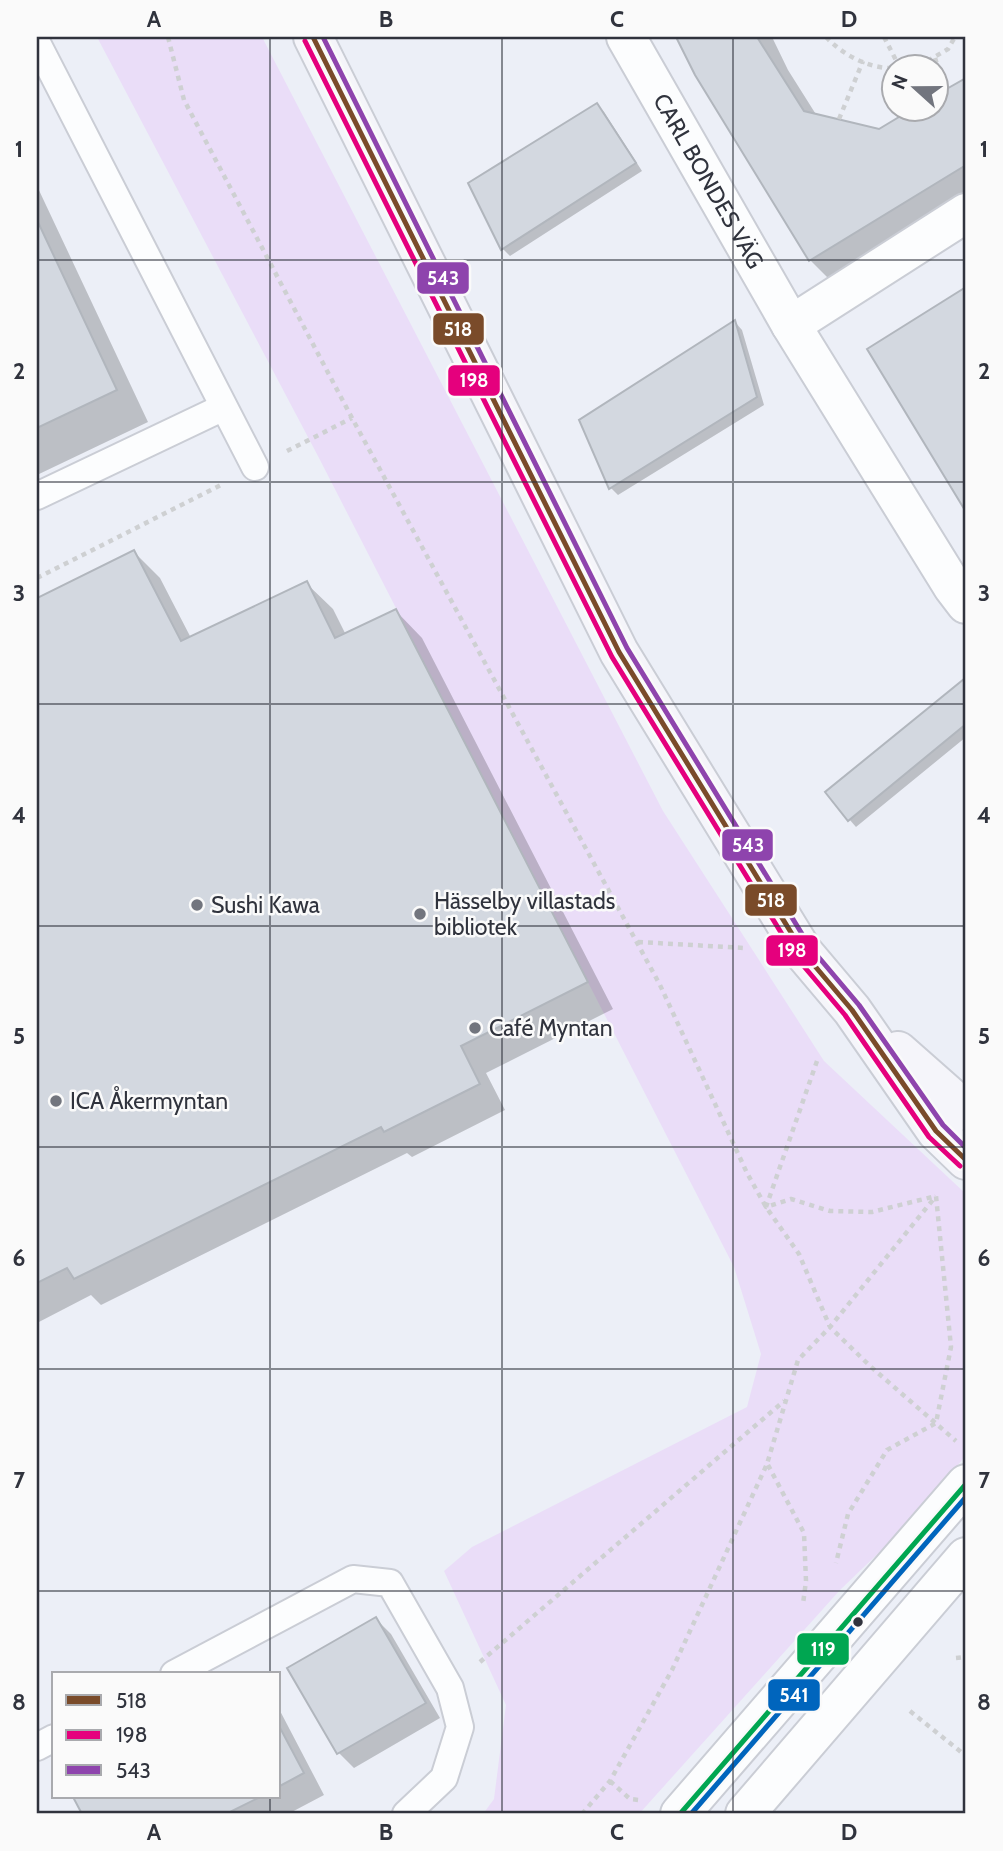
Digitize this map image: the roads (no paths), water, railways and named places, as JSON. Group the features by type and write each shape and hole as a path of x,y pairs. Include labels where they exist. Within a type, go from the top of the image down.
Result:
{"street":[{"path":"313,37 620,652 803,952 852,1010 936,1131 966,1160"},
{"name":"CARL BONDES VÄG","path":"626,37 791,325 966,604"},
{"path":"791,325 966,213"},
{"path":"852,1010 966,1111"},
{"path":"680,1814 966,1483"},
{"path":"745,1814 966,1558"}],"lane":[{"path":"37,43 256,467"},
{"path":"37,496 224,407"},
{"path":"178,1672 354,1578 390,1583 450,1688 460,1727 444,1778 406,1814"}],"place":[{"name":"Sushi Kawa","path":"197,905"},
{"name":"Hässelby villastads bibliotek","path":"420,914"},
{"name":"Café Myntan","path":"475,1028"},
{"name":"ICA Åkermyntan","path":"56,1101"}]}
